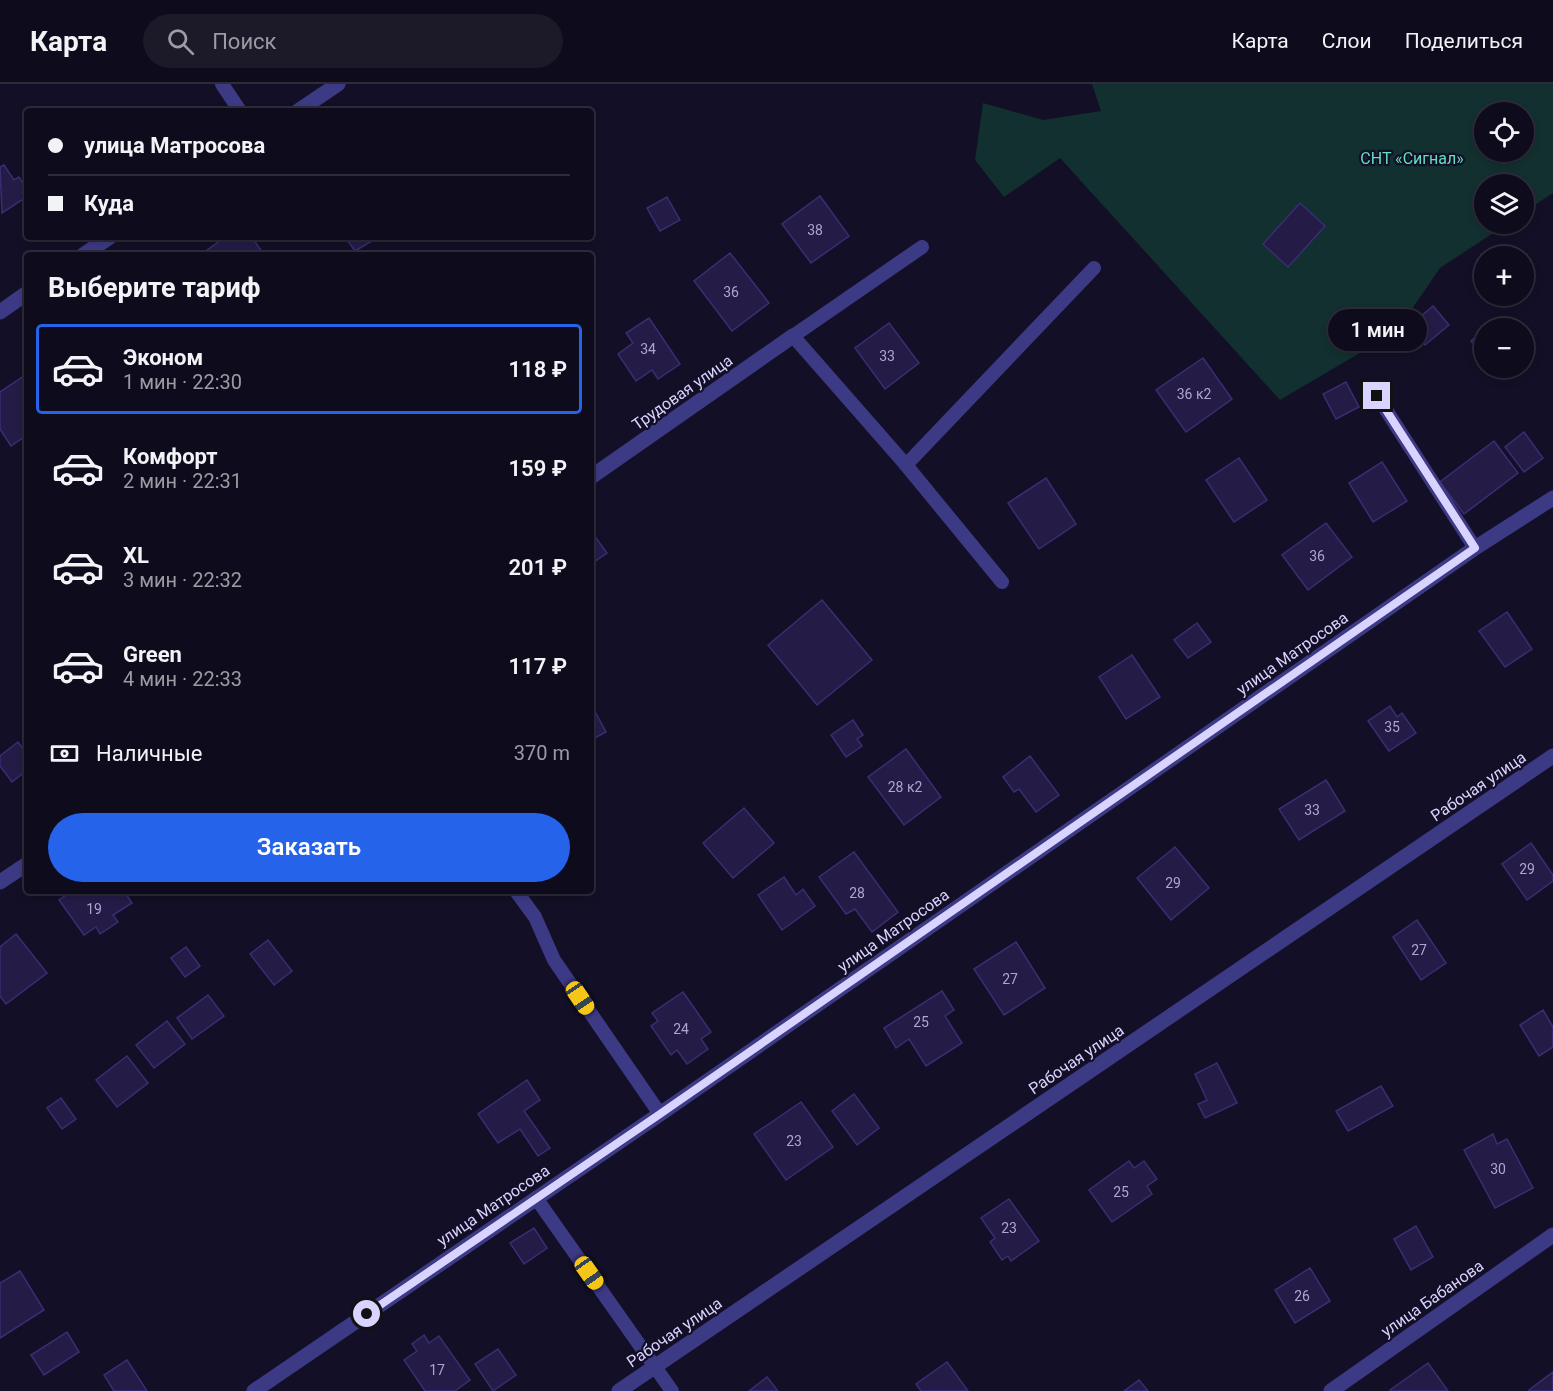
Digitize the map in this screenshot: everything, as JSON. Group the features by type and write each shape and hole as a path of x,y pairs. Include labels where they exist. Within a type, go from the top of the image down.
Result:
{"street":[{"path":"302,108 338,84"},
{"path":"91,252 106,240"},
{"path":"0,312 24,295"},
{"name":"Трудовая улица","path":"594,475 793,336"},
{"name":"улица Матросова","path":"254,1391 660,1114 1475,548 1553,498"},
{"name":"Рабочая улица","path":"619,1391 1553,756"},
{"path":"0,882 24,866"},
{"name":"улица Бабанова","path":"1331,1391 1553,1235"}],"lane":[{"path":"222,84 238,108"},
{"path":"922,247 793,336 906,465 1002,582"},
{"path":"906,465 1094,268"},
{"path":"1377,396 1475,548"},
{"path":"518,894 535,917 554,960 660,1114"},
{"path":"536,1197 672,1391"}],"green space":[{"name":"СНТ «Сигнал»","path":"1092,84 1553,84 1553,193 1534,205 1534,174 1474,174 1474,234 1492,234 1440,268 1397,331 1280,400 1060,158 1004,197 975,160 983,103 1043,120 1101,111"}],"building":[{"path":"4,165 14,180 19,177 24,186 22,192 24,199 2,213 0,167"},
{"path":"820,196 849,236 811,263 782,224"},
{"path":"667,197 680,220 660,231 647,208"},
{"path":"1300,203 1325,226 1288,267 1263,244"},
{"path":"221,240 254,240 262,252 207,252"},
{"path":"347,240 373,240 355,251"},
{"path":"730,253 769,303 732,331 694,281"},
{"path":"1433,306 1449,325 1425,345 1409,326"},
{"path":"649,318 680,364 658,379 652,370 636,381 618,354 633,343 626,333"},
{"path":"889,323 919,363 885,389 855,348"},
{"path":"1203,358 1232,399 1186,432 1156,390"},
{"path":"24,376 24,437 11,446 0,429 0,392"},
{"path":"1346,382 1359,407 1336,419 1323,394"},
{"path":"1524,432 1543,458 1524,472 1505,447"},
{"path":"1494,441 1518,473 1464,514 1440,482"},
{"path":"1239,458 1267,500 1234,522 1206,480"},
{"path":"1382,462 1407,501 1373,522 1349,483"},
{"path":"1046,478 1076,524 1039,549 1008,503"},
{"path":"1326,523 1352,557 1308,590 1282,555"},
{"path":"594,535 607,553 594,562"},
{"path":"822,600 872,660 817,705 768,645"},
{"path":"1507,612 1532,649 1505,667 1479,631"},
{"path":"1197,623 1211,642 1188,658 1174,640"},
{"path":"1132,655 1160,697 1126,719 1099,677"},
{"path":"1390,706 1397,717 1402,713 1416,733 1389,751 1368,721"},
{"path":"594,710 606,732 594,738"},
{"path":"853,720 863,735 857,739 862,746 846,757 831,735"},
{"path":"18,742 24,750 24,772 12,782 0,766 0,756"},
{"path":"906,749 941,797 904,825 868,777"},
{"path":"1030,756 1059,795 1036,812 1019,789 1014,792 1003,777"},
{"path":"1326,780 1345,811 1299,840 1279,809"},
{"path":"744,808 774,843 733,878 703,843"},
{"path":"1531,843 1553,875 1553,881 1527,900 1502,864"},
{"path":"1175,847 1209,888 1171,920 1137,878"},
{"path":"854,852 898,912 872,932 855,909 846,914 819,877"},
{"path":"784,877 796,895 803,889 815,906 782,930 758,895"},
{"path":"68,894 126,894 132,903 113,915 118,922 100,934 96,927 84,935 59,900"},
{"path":"1417,920 1446,963 1421,980 1393,937"},
{"path":"16,934 47,973 6,1004 0,996 0,947"},
{"path":"268,940 292,971 274,985 250,954"},
{"path":"1016,942 1045,988 1004,1015 974,969"},
{"path":"186,947 200,966 185,977 171,958"},
{"path":"942,991 954,1010 945,1016 962,1043 926,1066 909,1039 896,1048 884,1028"},
{"path":"683,992 711,1032 701,1039 708,1049 687,1064 677,1050 671,1055 651,1026 658,1021 652,1013"},
{"path":"208,995 224,1016 192,1039 177,1018"},
{"path":"1543,1010 1553,1027 1553,1047 1539,1056 1520,1025"},
{"path":"167,1021 185,1044 154,1068 136,1045"},
{"path":"127,1056 148,1083 117,1107 96,1080"},
{"path":"1217,1063 1237,1103 1205,1118 1198,1104 1207,1100 1195,1074"},
{"path":"527,1080 540,1100 524,1111 550,1148 538,1156 520,1129 498,1143 478,1114"},
{"path":"1381,1086 1393,1106 1348,1131 1336,1111"},
{"path":"854,1094 879,1128 857,1145 832,1111"},
{"path":"61,1098 76,1119 62,1129 47,1108"},
{"path":"801,1102 833,1147 786,1180 754,1134"},
{"path":"1493,1134 1497,1144 1507,1139 1533,1188 1495,1208 1464,1150"},
{"path":"1129,1161 1134,1168 1144,1161 1157,1179 1147,1186 1152,1194 1112,1222 1089,1190"},
{"path":"1009,1199 1039,1241 1011,1261 1008,1256 1002,1260 990,1242 995,1238 981,1218"},
{"path":"1416,1226 1433,1257 1411,1270 1394,1239"},
{"path":"534,1228 547,1248 524,1264 510,1243"},
{"path":"1310,1268 1330,1301 1295,1323 1275,1290"},
{"path":"20,1271 44,1310 0,1338 0,1283"},
{"path":"67,1332 79,1352 44,1375 31,1355"},
{"path":"424,1335 429,1343 439,1336 470,1380 455,1391 425,1391 404,1360 417,1351 412,1344"},
{"path":"498,1349 516,1375 493,1391 475,1364"},
{"path":"127,1360 147,1391 114,1391 104,1375"},
{"path":"947,1362 968,1391 921,1391 916,1384"},
{"path":"1428,1363 1448,1391 1390,1390"},
{"path":"1553,1372 1553,1391 1529,1390"},
{"path":"767,1377 778,1391 749,1391"},
{"path":"1139,1380 1148,1391 1124,1391"}],"route":[{"path":"367,1314 660,1114 1475,548 1377,396"}]}
